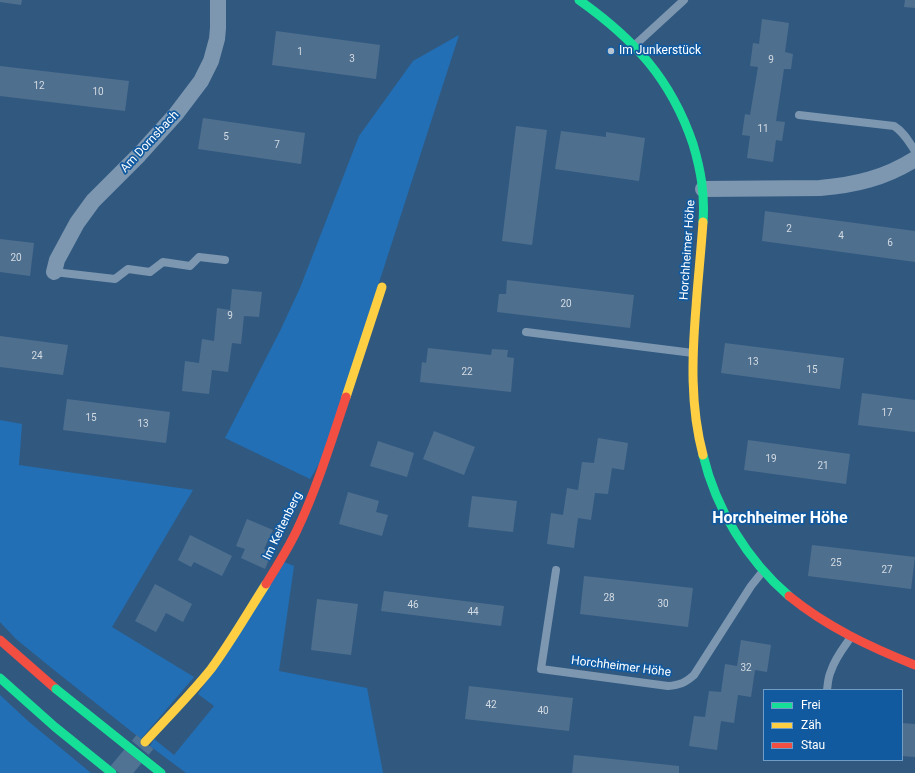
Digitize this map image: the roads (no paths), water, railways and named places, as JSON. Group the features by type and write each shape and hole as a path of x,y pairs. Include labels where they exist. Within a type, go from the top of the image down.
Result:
{"main road":[{"name":"Horchheimer Höhe","path":"579,0 606,19 634,45 647,60 665,84 679,109 696,156 703,189 704,218 696,304 693,384 696,424 700,443 709,478 719,500 749,552 764,571 790,596 819,618 851,636 877,650 915,665"},
{"name":"Im Keitenberg","path":"145,742 211,668 284,556 302,518 326,460 382,287"},
{"path":"0,640 56,689 161,773"},
{"path":"0,678 36,712 112,773"}],"street":[{"name":"Am Dornsbach","path":"54,272 57,260 77,223 93,201 139,155 176,114 201,81 211,61 217,39 218,0"},
{"path":"703,189 814,188 839,186 871,180 903,167 915,159"}],"lane":[{"path":"634,45 684,0"},
{"path":"799,115 894,126 904,134 915,151"},
{"path":"54,272 115,279 128,269 150,272 163,262 190,266 199,257 225,260"},
{"path":"526,332 693,354"},
{"name":"Horchheimer Höhe","path":"556,570 541,669 668,686 684,683 694,675 751,586 764,571"},
{"path":"827,689 831,670 851,636"}],"tunnel":[{"path":"119,773 145,742"}],"place":[{"name":"Im Junkerstück","path":"611,51"}],"district":[{"name":"Horchheimer Höhe","path":"780,519"}]}
